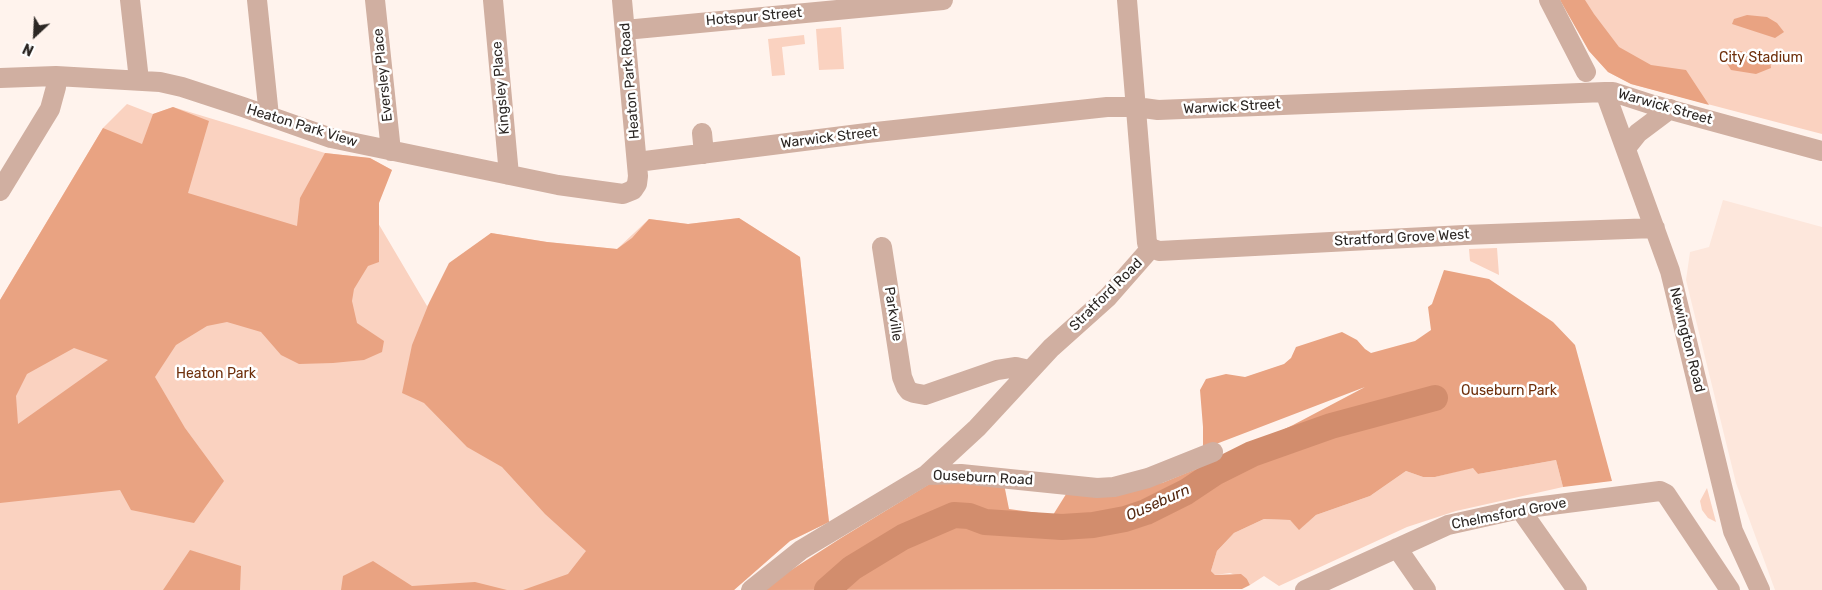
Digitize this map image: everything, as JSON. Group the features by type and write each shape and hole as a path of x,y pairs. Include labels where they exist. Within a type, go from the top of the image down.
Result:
{"street":[{"path":"130,0 139,80"},
{"path":"257,0 269,116"},
{"name":"Eversley Place","path":"375,0 391,151"},
{"name":"Kingsley Place","path":"493,0 509,175"},
{"name":"Heaton Park Road","path":"622,0 637,162"},
{"name":"Hotspur Street","path":"625,30 943,0"},
{"name":"Stratford Road","path":"926,475 977,428 1051,348 1108,297 1151,248 1147,242 1127,0"},
{"path":"1549,0 1586,72"},
{"path":"0,191 50,109 56,87 56,76"},
{"name":"Heaton Park View","path":"0,78 56,76 160,82 269,116 331,138 558,185 623,194 633,190 637,184 637,162"},
{"name":"Warwick Street","path":"637,162 867,133 1107,107 1135,100 1158,110 1201,110 1605,92 1613,92 1822,151"},
{"name":"Newington Road","path":"1605,92 1670,271 1733,531 1760,590"},
{"path":"1626,148 1638,133 1670,109"},
{"path":"702,133 704,154"},
{"name":"Stratford Grove West","path":"1151,248 1159,251 1454,235 1654,228"},
{"name":"Parkville","path":"882,247 903,381 909,391 925,395 997,370 1016,367 1029,370"},
{"name":"Ouseburn Road","path":"751,590 801,550 926,475 969,475 1097,488 1114,487 1148,478 1213,452"},
{"name":"Chelmsford Grove","path":"1305,590 1448,525 1520,509 1660,491 1666,494 1730,590"},
{"path":"1520,509 1577,590"},
{"path":"1397,548 1426,590"}],"shaded area":[{"path":"1723,200 1822,227 1822,590 1775,590 1736,483 1686,280 1690,252 1709,247"}],"green space":[{"name":"City Stadium","path":"1560,0 1822,0 1822,134 1631,84 1608,72 1589,51"},
{"path":"1560,0 1585,0 1619,47 1651,65 1686,70 1709,105 1631,84 1608,72 1589,51"},
{"path":"1747,15 1767,17 1777,23 1784,32 1775,38 1732,24 1734,19"},
{"path":"841,27 844,69 819,70 816,29"},
{"path":"804,35 805,44 782,47 785,75 772,76 768,39"},
{"path":"1728,49 1746,52 1770,60 1771,68 1756,74 1731,70 1723,57"},
{"name":"Heaton Park","path":"127,104 153,114 173,107 325,153 370,158 392,170 371,211 427,306 491,233 547,242 617,249 649,219 688,224 739,218 800,257 829,522 790,541 734,590 0,590 0,300 103,128"},
{"path":"173,107 209,121 188,193 297,226 300,198 325,153 370,158 392,170 379,203 379,262 368,266 354,289 352,301 357,323 384,341 382,352 364,360 299,364 281,355 261,332 227,322 207,326 176,345 155,377 185,428 224,481 194,523 131,510 120,490 0,503 0,300 103,128 142,144 153,114","holes":["74,348 108,360 18,424 16,396 27,374"]},
{"path":"739,218 800,257 829,522 790,541 734,590 523,590 568,574 586,551 545,514 502,467 467,447 424,403 402,393 412,345 429,303 449,263 491,233 547,242 617,249 632,238 649,219 688,224"},
{"path":"1497,248 1499,275 1470,261 1469,249"},
{"name":"Ouseburn Park","path":"1444,270 1489,279 1553,322 1575,345 1612,481 1563,487 1556,460 1478,474 1473,468 1435,477 1423,477 1406,471 1370,496 1316,515 1299,530 1290,520 1264,519 1234,533 1217,551 1211,571 1215,575 1241,574 1250,585 1242,589 765,590 785,574 931,483 1004,484 1009,509 1053,515 1068,491 1162,483 1230,455 1293,425 1365,387 1203,449 1200,390 1206,379 1226,374 1245,377 1284,364 1291,358 1296,347 1342,332 1357,340 1371,353 1415,341 1431,330 1428,307 1432,304"},
{"path":"1556,460 1563,487 1456,511 1407,527 1279,586 1264,576 1250,585 1247,579 1230,573 1215,575 1211,571 1217,551 1234,533 1264,519 1290,520 1299,529 1316,515 1370,496 1406,471 1423,477 1435,477 1474,467 1478,474"},
{"path":"1707,488 1716,522 1708,518 1702,510 1700,501"},
{"path":"190,550 241,566 240,590 163,590"},
{"path":"373,561 412,586 475,582 507,590 341,590 343,576"}],"waterway":[{"name":"Ouseburn","path":"827,590 852,568 903,537 954,515 969,516 985,522 1062,527 1093,525 1125,519 1146,512 1186,492 1216,472 1252,454 1331,426 1435,398"}]}
